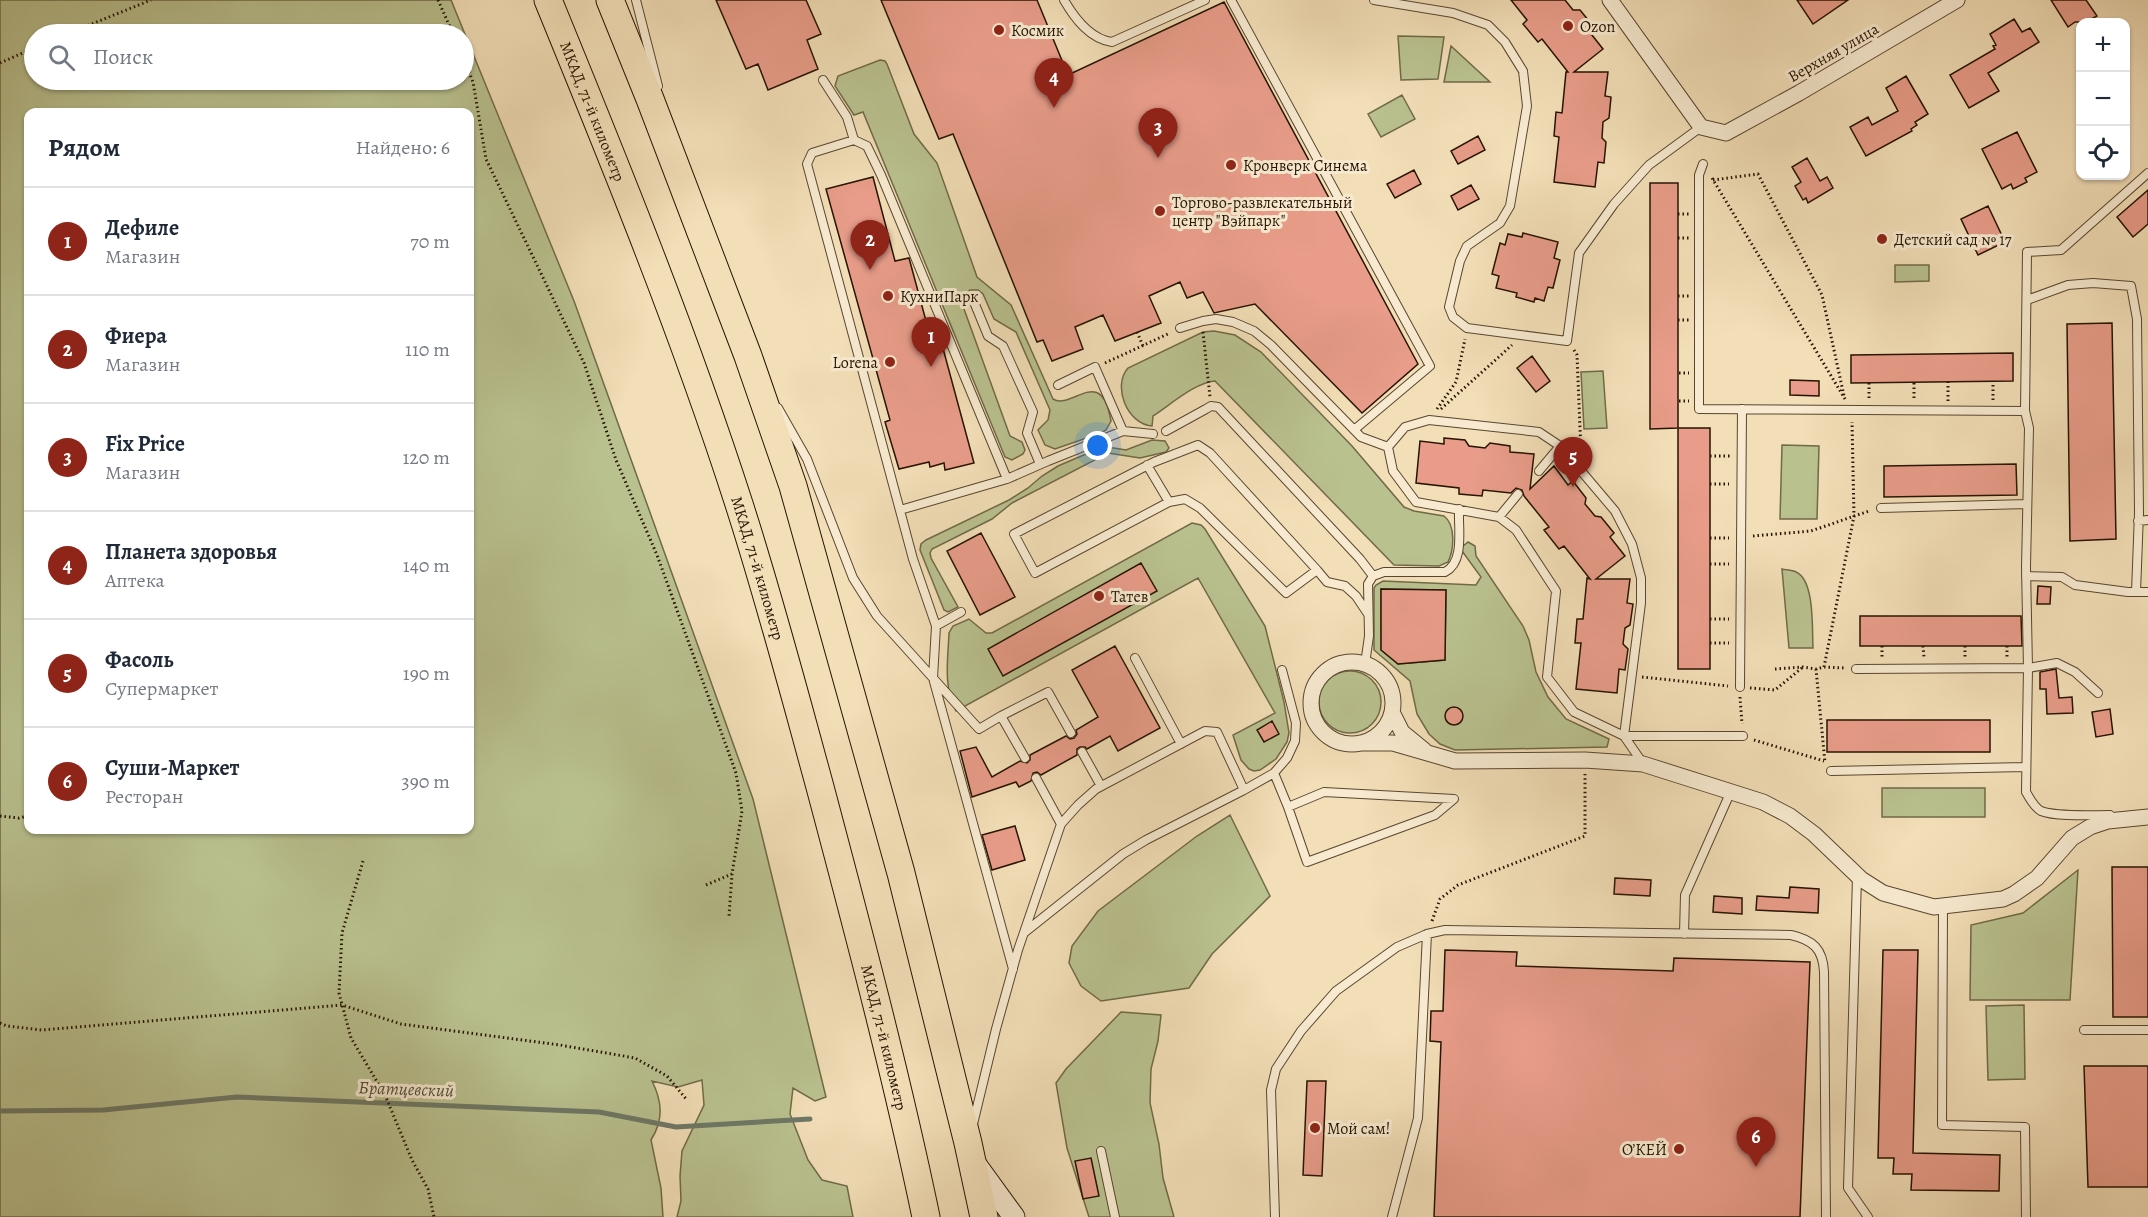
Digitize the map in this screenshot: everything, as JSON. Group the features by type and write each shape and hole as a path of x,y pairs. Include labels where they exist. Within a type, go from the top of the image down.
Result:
{"highway":[{"name":"МКАД, 71-й километр","path":"548,0 694,375 739,504 776,626 847,888 913,1155 926,1217"},
{"path":"610,0 748,356 793,486 901,873 984,1217"}],"street":[{"path":"1610,0 1701,127"},
{"name":"Верхняя улица","path":"1701,127 1726,133 1957,0"},
{"path":"1360,743 1376,737 1386,726 1392,712 1392,693 1385,678 1374,669 1365,664 1341,663 1328,670 1318,680 1311,696 1312,712 1318,727 1337,741 1345,744 1393,744 1455,761 1585,760 1643,764 1763,802 1790,816 1814,834 1857,876 1883,894 1934,907 2003,899 2037,878 2072,838 2090,827 2108,820 2145,817"},
{"path":"1392,712 1402,732 1428,754"},
{"path":"969,1150 1014,1217"}],"lane":[{"path":"636,0 659,90"},
{"path":"1064,0 1088,32 1100,40 1112,42 1205,0"},
{"path":"1231,0 1430,366 1354,430"},
{"path":"1374,0 1453,13 1488,25 1505,42 1523,71 1527,106 1510,206 1500,223 1467,246 1460,261 1449,307 1453,318 1467,328 1567,341 1579,253 1614,204 1649,165 1701,127"},
{"path":"823,80 847,117 854,140"},
{"path":"665,113 685,192"},
{"path":"1007,479 867,146 854,140 812,153 807,164 913,559 936,627 933,678 1013,969"},
{"path":"1703,164 1699,175 1699,409 2025,411"},
{"path":"2145,817 2050,813 2039,810 2031,803 2026,792 2028,668 2026,504 2029,428 2025,411 2027,252 2061,250 2148,173"},
{"path":"2027,300 2068,285 2093,283 2131,286 2137,319 2136,592"},
{"path":"974,302 988,336 1003,346 1033,412 1027,433 1040,464"},
{"path":"1180,328 1216,319 1233,322 1254,331 1271,345 1361,437 1388,447"},
{"path":"748,356 807,459 853,579 877,616 979,729 1048,692 1071,733"},
{"path":"1058,384 1095,367 1123,431"},
{"path":"1166,431 1211,406 1218,407 1373,576"},
{"path":"1740,687 1742,410"},
{"path":"1388,447 1405,427 1429,420 1539,432 1560,447 1615,511 1632,544 1641,578 1641,603 1624,736 1643,764"},
{"path":"900,510 1007,479 1123,431 1153,434"},
{"path":"1317,570 1286,593 1200,508 1185,499 1168,502 1035,573 1014,534 1147,465 1198,444 1216,459 1317,570 1327,582 1345,586 1356,596 1368,614"},
{"path":"1388,447 1393,471 1416,502 1499,517 1516,530 1556,591 1547,677 1574,712 1624,736 1743,736"},
{"path":"1539,471 1560,447"},
{"path":"1147,465 1168,502"},
{"path":"1499,517 1518,494"},
{"path":"1881,508 2026,504"},
{"path":"1365,664 1369,636 1368,584 1373,576 1384,572 1445,572 1450,569 1458,558 1459,509"},
{"path":"2138,521 2148,520"},
{"path":"2026,576 2062,577 2075,585 2148,592"},
{"path":"936,627 961,612"},
{"path":"1135,658 1181,744"},
{"path":"1856,669 2028,668 2057,663 2075,672 2098,693"},
{"path":"1025,932 1123,854 1274,773 1287,758 1295,741 1296,723 1282,670"},
{"path":"1001,716 1025,758"},
{"path":"969,1150 996,1029 1013,969 1061,824 1078,805 1101,786 1205,731 1217,732 1244,790"},
{"path":"1082,752 1101,786"},
{"path":"1831,771 2025,767"},
{"path":"1274,773 1307,862 1436,815 1454,799 1324,792 1288,807"},
{"path":"1036,778 1061,824"},
{"path":"1684,934 1685,895 1731,791"},
{"path":"1857,876 1848,1188 1868,1217"},
{"path":"1943,907 1942,1125 2025,1126 2026,1217"},
{"path":"1275,1217 1271,1090 1276,1069 1301,1031 1336,991 1397,947 1427,934 1445,930 1791,935 1805,938 1815,946 1823,959 1826,1217"},
{"path":"1392,1217 1418,1118 1427,934"},
{"path":"2084,1030 2148,1030"},
{"path":"1101,1151 1115,1217"}],"path":[{"path":"92,24 152,0"},
{"path":"438,0 449,24"},
{"path":"0,63 24,52"},
{"path":"474,88 486,159 584,363 616,460 657,555 736,773 742,811 732,874 729,916"},
{"path":"1713,180 1758,174 1822,295 1845,399"},
{"path":"1203,321 1211,406"},
{"path":"1095,367 1180,328"},
{"path":"1429,420 1456,382 1467,328"},
{"path":"1137,332 1143,346"},
{"path":"1429,420 1524,334"},
{"path":"1567,341 1577,355 1582,473"},
{"path":"1993,381 1993,411"},
{"path":"1869,382 1869,410"},
{"path":"1914,382 1914,411"},
{"path":"1948,382 1948,411"},
{"path":"1710,456 1742,456"},
{"path":"1710,484 1742,484"},
{"path":"1710,538 1741,538 1811,531 1881,508"},
{"path":"1710,564 1741,564"},
{"path":"1710,619 1740,619"},
{"path":"1710,643 1740,643"},
{"path":"1631,676 1775,690 1803,667"},
{"path":"1775,669 1803,667 1856,669"},
{"path":"1816,669 1824,761 1831,771"},
{"path":"1740,687 1743,736 1824,761"},
{"path":"1427,934 1440,898 1458,885 1585,836 1585,760"},
{"path":"0,816 24,817"},
{"path":"363,861 342,933 339,993 351,1038 385,1095 412,1160 428,1189 434,1217"},
{"path":"706,885 732,874"},
{"path":"0,1023 6,1026 42,1030 342,1005 401,1024 560,1045 635,1058 667,1076 687,1100"}],"green space":[{"path":"0,0 451,0 461,24 24,24 24,90 474,90 474,56 574,301 753,799 826,1097 815,1101 793,1088 790,1114 808,1160 822,1180 847,1186 853,1217 677,1217 681,1201 682,1151 704,1105 702,1080 678,1087 652,1081 660,1103 660,1118 651,1140 661,1188 663,1217 0,1217"},
{"path":"1398,36 1444,37 1438,79 1401,80"},
{"path":"1451,46 1490,82 1444,82"},
{"path":"880,60 887,64 914,134 937,163 977,277 1011,305 1053,399 1061,401 1093,392 1100,395 1106,404 1111,421 1106,430 1055,449 1045,445 1038,430 1048,420 1050,410 1016,332 994,319 983,294 978,290 970,290 960,298 1010,436 1022,442 1025,450 1023,454 1012,460 1005,457 863,112 854,115 835,86 838,76"},
{"path":"1402,95 1415,119 1381,137 1368,114"},
{"path":"1895,265 1929,265 1929,281 1895,282"},
{"path":"1214,331 1235,335 1261,352 1352,446 1404,507 1444,516 1451,525 1453,538 1448,562 1439,566 1394,565 1215,381 1200,385 1153,416 1152,426 1135,419 1129,412 1122,394 1121,384 1128,368 1203,332"},
{"path":"1603,371 1607,428 1584,429 1581,372"},
{"path":"1152,440 1165,441 1169,448 1166,452 1140,458 1108,453 1012,503 992,519 932,549 931,558 958,607 948,612 944,610 920,550 921,544 1009,500 1058,466 1100,448 1126,450"},
{"path":"1782,445 1819,446 1817,519 1780,519"},
{"path":"1192,523 1201,525 1205,529 1265,626 1284,702 1289,733 1287,742 1276,759 1260,770 1254,771 1241,760 1233,735 1275,713 1198,578 956,711 949,692 947,673 949,633 953,626 969,619 986,633 992,633"},
{"path":"1468,542 1475,546 1476,556 1523,626 1529,640 1536,672 1548,697 1566,719 1609,739 1607,747 1455,750 1440,744 1429,734 1417,714 1410,681 1374,650 1374,588 1383,581 1476,585 1481,577 1462,551 1462,547","holes":["1381,589 1446,590 1445,660 1398,664 1381,650"]},
{"path":"1782,569 1796,572 1807,585 1811,606 1813,648 1789,648"},
{"path":"1350,671 1362,673 1372,680 1379,690 1381,702 1379,714 1372,724 1362,731 1350,733 1338,731 1328,724 1321,714 1319,702 1321,690 1328,680 1338,673"},
{"path":"1882,788 1985,788 1985,817 1882,817"},
{"path":"1230,815 1270,896 1212,954 1189,988 1101,1001 1081,986 1069,963 1072,946 1098,911 1197,836"},
{"path":"2078,870 2070,1000 1970,1000 1971,925 2023,913"},
{"path":"2024,1005 2025,1079 1988,1080 1986,1006"},
{"path":"1121,1012 1161,1015 1151,1069 1150,1103 1159,1144 1163,1178 1174,1217 1089,1217 1067,1148 1056,1083 1066,1069"}],"building":[{"path":"716,0 806,0 821,34 807,40 818,69 768,90 758,64 746,69"},
{"name":"Торгово-развлекательный центр \"Вэйпарк\"","path":"881,0 1037,0 1068,75 1224,2 1418,364 1362,413 1255,304 1214,313 1203,292 1187,298 1180,282 1149,296 1161,323 1115,341 1103,315 1075,327 1083,349 1052,361 1043,340 1037,342 953,134 939,139"},
{"path":"1511,0 1565,0 1573,10 1580,10 1593,26 1588,30 1603,49 1574,72 1608,72 1605,96 1611,97 1609,118 1603,122 1602,138 1606,142 1604,163 1598,162 1595,187 1554,182 1559,137 1554,136 1556,112 1562,113 1566,72 1568,72 1542,39 1538,42 1523,24 1527,20"},
{"path":"1797,0 1848,0 1813,24"},
{"path":"2051,0 2086,0 2097,16 2076,18 2076,22 2068,27"},
{"path":"2014,19 2022,32 2030,28 2039,42 1988,73 1999,91 1969,108 1950,75 1995,49 1993,46 1996,45 1990,34"},
{"path":"1906,76 1928,114 1915,122 1917,125 1911,129 1912,131 1866,156 1850,127 1868,117 1872,125 1898,111 1886,88"},
{"path":"2017,132 2037,172 2025,178 2027,182 2013,189 2011,184 2002,189 1982,149"},
{"path":"1478,136 1485,150 1458,164 1451,151"},
{"path":"1807,158 1820,181 1827,177 1833,188 1808,203 1806,198 1803,200 1795,186 1801,182 1792,167"},
{"path":"1414,170 1421,184 1395,198 1387,184"},
{"name":"КухниПарк","path":"873,177 895,261 909,258 929,332 938,330 974,463 945,470 944,463 930,467 929,462 899,469 885,422 890,420 826,189"},
{"path":"1650,183 1678,183 1678,428 1650,429"},
{"path":"1471,185 1479,199 1458,210 1451,196"},
{"path":"2148,190 2148,224 2133,237 2117,217"},
{"path":"1988,206 2005,242 1978,255 1961,219"},
{"path":"1523,233 1558,242 1554,258 1560,260 1553,288 1548,287 1544,301 1535,298 1534,302 1516,297 1517,293 1496,288 1499,276 1492,274 1500,243 1505,245 1508,234 1522,237"},
{"path":"2112,323 2116,539 2070,541 2067,324"},
{"path":"2013,353 2013,381 1851,383 1851,355"},
{"path":"1532,356 1550,381 1536,392 1517,368"},
{"path":"1790,380 1819,381 1819,396 1790,395"},
{"path":"1678,428 1710,428 1710,669 1678,669"},
{"path":"1444,438 1465,440 1469,446 1485,448 1490,443 1510,446 1510,452 1534,454 1530,489 1554,466 1568,485 1573,481 1586,498 1585,504 1595,516 1601,517 1614,533 1610,537 1625,556 1596,579 1630,579 1627,603 1633,604 1630,625 1625,628 1623,644 1628,649 1625,670 1619,669 1617,693 1576,689 1581,643 1575,643 1577,619 1583,619 1587,578 1590,579 1564,546 1559,549 1544,530 1549,527 1524,496 1522,490 1516,488 1511,493 1483,490 1482,496 1459,494 1459,488 1416,483 1420,441 1444,444"},
{"path":"2016,464 2017,495 1884,497 1884,466"},
{"path":"981,533 1015,597 980,615 947,551"},
{"path":"1141,563 1157,591 1003,676 988,649"},
{"path":"2038,586 2051,587 2050,604 2037,604"},
{"path":"1381,589 1446,590 1445,660 1398,664 1381,650"},
{"path":"1860,616 2021,616 2022,646 1860,646"},
{"path":"1115,646 1160,728 1118,751 1110,736 1087,749 1080,747 1077,749 1077,755 1041,775 1037,772 1033,773 1031,781 1019,787 1016,782 972,797 960,751 976,747 992,777 1020,761 1027,763 1030,755 1066,736 1070,739 1074,738 1077,734 1076,730 1098,717 1072,670"},
{"path":"2056,669 2059,698 2072,697 2073,713 2047,714 2046,689 2040,689 2040,672"},
{"path":"1454,707 1460,710 1463,716 1460,722 1454,725 1448,722 1445,716 1448,710"},
{"path":"2110,709 2113,734 2096,737 2092,712"},
{"path":"1827,720 1990,720 1990,752 1827,752"},
{"path":"1272,721 1279,734 1264,742 1257,730"},
{"path":"1015,826 1025,860 992,870 982,835"},
{"path":"2112,867 2148,867 2148,1017 2113,1017"},
{"path":"1615,878 1651,880 1650,896 1614,894"},
{"path":"1790,887 1819,889 1818,913 1756,910 1757,896 1789,898"},
{"path":"1714,896 1742,898 1742,914 1713,912"},
{"path":"1445,950 1517,952 1516,966 1673,971 1674,958 1810,962 1800,1217 1434,1217 1441,1042 1430,1041 1431,1011 1443,1011"},
{"path":"1883,950 1918,950 1913,1153 2000,1155 1999,1191 1911,1190 1912,1174 1893,1174 1894,1158 1878,1158"},
{"path":"2084,1066 2148,1066 2148,1187 2088,1187"},
{"name":"Мой сам!","path":"1307,1081 1326,1081 1322,1176 1303,1175"},
{"path":"1091,1158 1099,1196 1083,1199 1075,1161"}],"waterway":[{"name":"Братцевский","path":"0,1111 103,1110 237,1097 599,1112 676,1127 810,1119"}],"place":[{"name":"Ozon","path":"1568,26"},
{"name":"Космик","path":"999,30"},
{"name":"Планета здоровья","path":"1054,108"},
{"name":"Fix Price","path":"1158,158"},
{"name":"Кронверк Синема","path":"1231,165"},
{"name":"Торгово-развлекательный центр \"Вэйпарк\"","path":"1160,211"},
{"name":"Детский сад № 17","path":"1882,239"},
{"name":"Фиера","path":"870,270"},
{"name":"КухниПарк","path":"888,296"},
{"name":"Lorena","path":"890,362"},
{"name":"Дефиле","path":"931,367"},
{"name":"Фасоль","path":"1573,487"},
{"name":"Татев","path":"1099,596"},
{"name":"Мой сам!","path":"1315,1128"},
{"name":"О’КЕЙ","path":"1679,1149"},
{"name":"Суши-Маркет","path":"1756,1167"}]}
